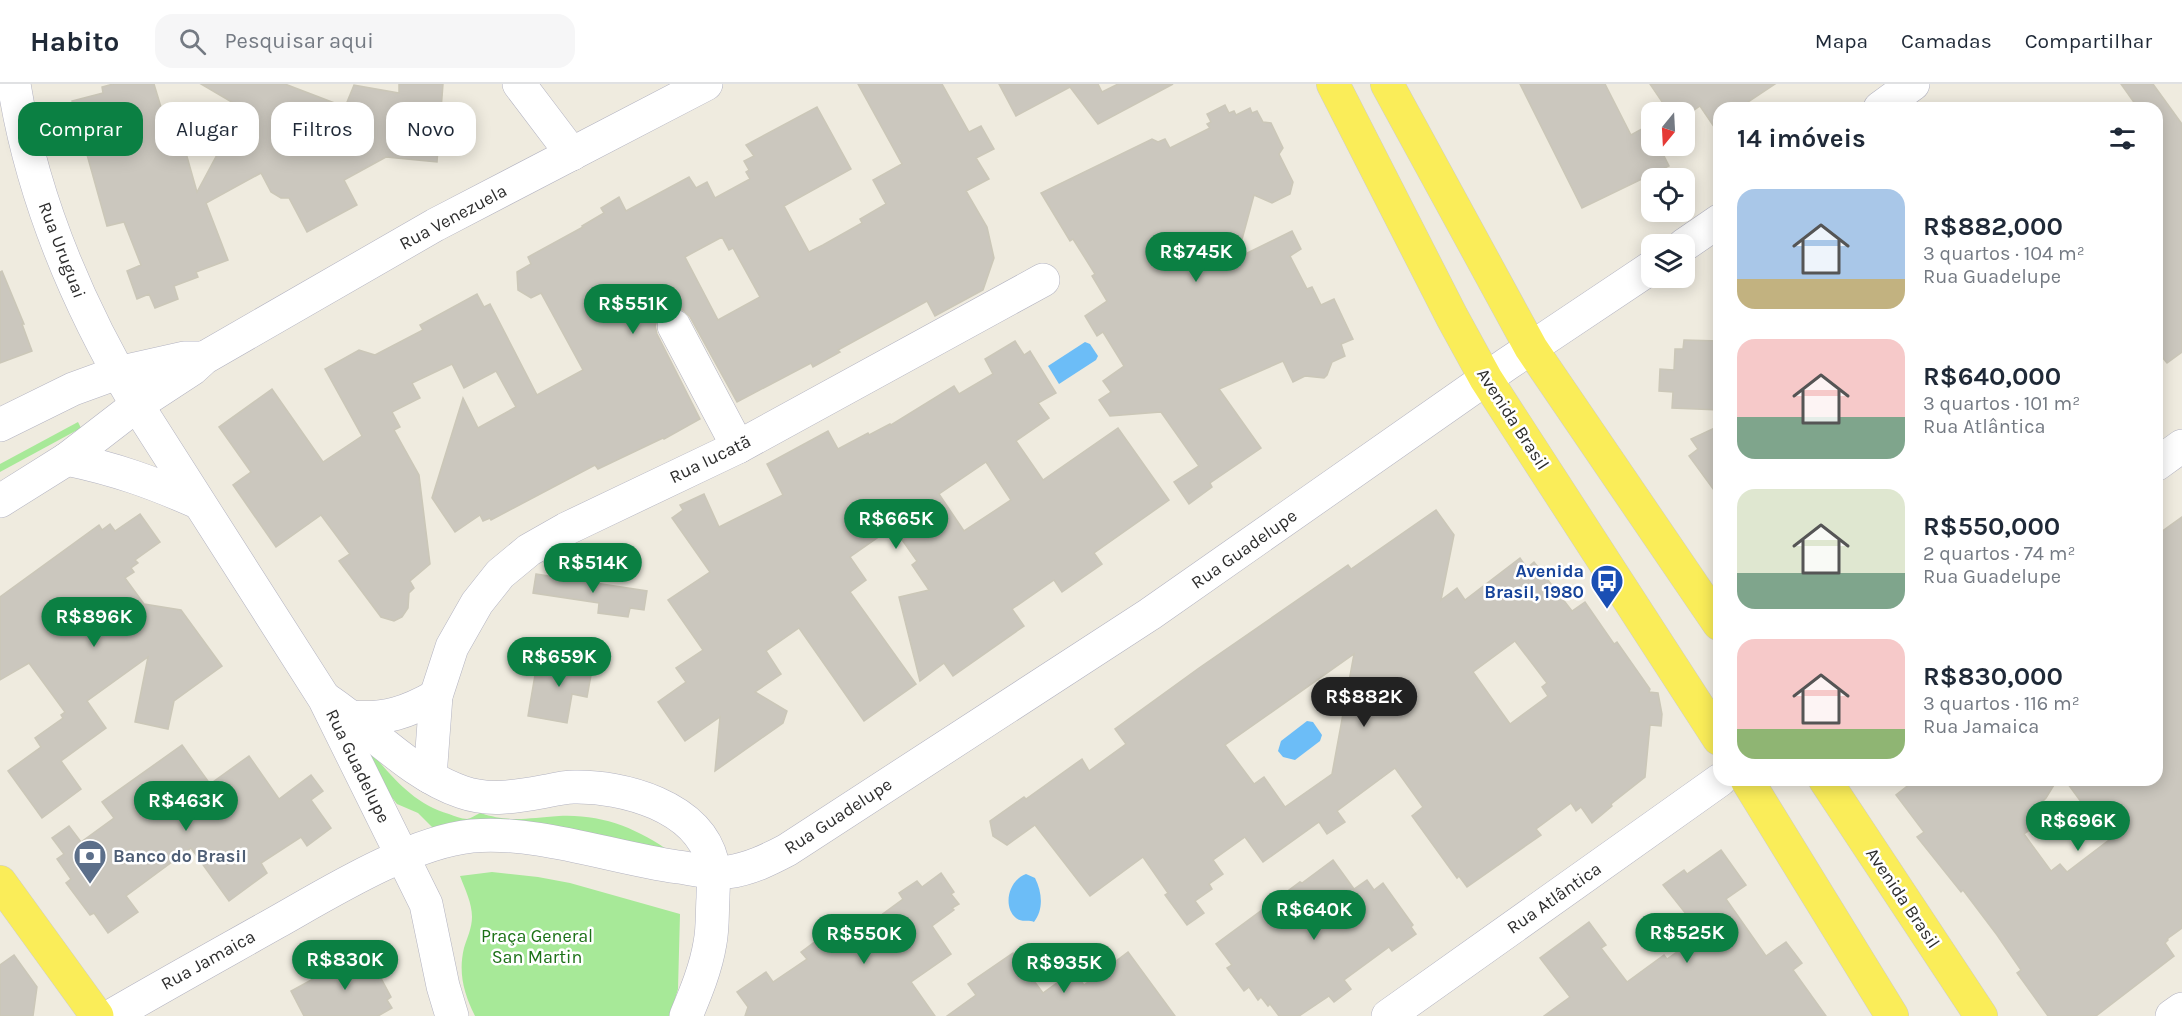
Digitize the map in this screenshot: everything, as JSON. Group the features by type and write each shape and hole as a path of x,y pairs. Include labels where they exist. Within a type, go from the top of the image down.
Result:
{"main road":[{"name":"Avenida Brasil","path":"1333,84 1486,379 1713,730"},
{"path":"1387,84 1531,348 1713,615"},
{"path":"1751,786 1892,1016"},
{"name":"Avenida Brasil","path":"1829,786 1982,1016"},
{"path":"0,882 97,1016"}],"street":[{"name":"Rua Uruguai","path":"14,84 18,113 52,233 85,309 117,373 137,405"},
{"path":"519,84 572,154"},
{"name":"Rua Venezuela","path":"0,501 68,459 137,405 192,369 204,358 426,230 706,84"},
{"path":"1888,102 1913,84"},
{"path":"1695,237 1713,225"},
{"name":"Rua Guadelupe","path":"137,405 324,698 402,856 471,836 508,836 558,843 644,862 726,872 754,866 787,850 1150,614 1486,379 1641,274"},
{"name":"Rua Iucatã","path":"430,777 436,696 452,647 477,603 500,574 529,550 566,529 738,447 1043,280"},
{"path":"674,326 738,447"},
{"name":"Rua Venezuela","path":"0,425 73,389 117,373 184,357 204,358"},
{"path":"2163,460 2182,446"},
{"path":"68,459 124,472 197,502"},
{"path":"352,717 383,718 397,715 436,696"},
{"path":"324,698 352,717 412,765 430,777 463,792 490,797 515,797 573,786 611,789 647,798 678,815 699,835 712,859 714,872 711,942 699,987 686,1016"},
{"name":"Rua Atlântica","path":"1389,1016 1713,785"},
{"path":"402,856 426,904 441,978 452,1016"},
{"name":"Rua Jamaica","path":"111,1016 336,888 402,856"},
{"path":"2172,1016 2182,1009"}],"green space":[{"path":"78,422 81,428 0,472 0,464"},
{"path":"370,751 405,789 436,810 467,819 480,813 510,819 590,817 618,824 646,836 672,853 436,831 418,813 397,804 362,759"},
{"name":"Praça General San Martin","path":"492,872 570,883 680,914 678,989 670,1016 475,1016 465,991 462,975 462,957 472,912 460,876"}],"water":[{"path":"1085,342 1090,344 1098,356 1096,360 1059,384 1048,366"},
{"path":"1307,721 1313,722 1322,735 1320,741 1295,760 1283,757 1278,751 1281,741"},
{"path":"1026,874 1035,878 1040,895 1041,906 1034,922 1016,918 1009,907 1009,894 1012,887 1020,877"}],"building":[{"path":"113,84 154,84 159,102 155,102 155,156 187,156 197,192 216,156 259,156 259,102 232,102 201,84 285,84 332,102 271,102 271,156 374,156 374,102 347,102 354,85 399,93 399,84 443,84 442,102 386,102 386,156 437,156 437,162 386,157 344,180 357,205 307,232 289,198 281,198 271,192 261,173 206,203 228,260 196,272 198,277 174,286 178,299 155,308 149,294 137,299 127,271 141,265 124,222 107,226 87,156 143,156 143,102 72,102 103,93 102,87"},
{"path":"858,84 942,84 969,132 981,126 994,149 976,158 989,179 966,191 987,227 994,258 983,290 935,316 927,301 838,350 840,352 813,367 811,363 737,402 690,317 683,310 674,307 666,309 658,317 655,326 657,334 700,419 664,439 598,469 595,465 491,520 490,518 483,521 480,515 455,532 432,498 463,398 478,428 516,407 496,371 464,388 452,364 412,383 420,398 392,412 400,427 394,430 419,475 430,564 410,581 414,588 409,593 408,608 402,617 394,621 381,617 339,561 350,554 321,515 276,547 233,485 251,472 219,427 272,389 323,462 362,436 325,369 359,350 375,355 423,330 420,325 477,294 484,307 490,304 537,395 583,370 541,293 531,298 518,290 517,272 531,264 528,257 583,227 604,213 601,208 619,197 626,211 689,177 696,188 707,182 715,198 750,179 746,172 749,170 744,161 754,156 746,145 817,107 851,169 784,206 809,252 862,223 860,219 886,204 873,180 902,164","holes":["722,237 729,250 733,248 760,297 718,320 685,257"]},
{"path":"999,84 1098,84 1102,92 1118,84 1173,84 1098,124 1070,87 1016,116"},
{"path":"1520,84 1605,84 1631,135 1641,129 1641,156 1664,156 1669,166 1641,168 1641,180 1582,208"},
{"path":"1650,84 1775,84 1748,102 1713,102 1713,125 1700,106 1695,109 1695,102 1662,102"},
{"path":"2121,84 2153,84 2182,124 2182,352 2167,363 2163,358 2163,102 2134,102"},
{"path":"1225,105 1229,113 1234,111 1236,115 1250,108 1252,113 1257,111 1263,122 1271,123 1283,148 1279,154 1293,182 1290,194 1272,203 1254,195 1237,258 1292,231 1301,249 1290,256 1307,289 1312,287 1321,305 1334,299 1353,339 1341,344 1345,356 1332,362 1324,378 1305,376 1293,382 1283,361 1219,389 1261,448 1210,483 1212,487 1189,504 1174,482 1199,466 1161,412 1110,416 1099,400 1111,392 1103,381 1124,366 1103,332 1097,336 1085,316 1107,301 1092,276 1095,274 1073,239 1070,241 1041,193 1152,139 1158,142 1165,139 1170,148 1210,128 1207,124 1211,122 1207,114"},
{"path":"2,271 24,324 22,324 32,351 0,363 0,272"},
{"path":"1684,340 1713,341 1713,410 1672,408 1673,392 1659,391 1660,369 1674,370 1675,349 1683,349"},
{"path":"1015,341 1024,355 1030,351 1056,393 1038,403 1049,418 1016,441 1043,480 1118,428 1169,500 1094,553 1102,564 1062,592 1054,580 1012,609 1024,626 953,676 944,663 920,681 899,597 929,590 912,565 917,561 893,527 850,557 866,580 850,592 916,684 864,721 799,628 766,651 781,674 755,692 787,711 783,723 715,771 720,717 685,741 658,702 686,682 676,668 703,650 668,600 710,572 672,518 683,510 680,505 704,494 719,527 783,495 767,464 828,431 838,449 868,433 869,435 891,425 954,386 959,394 993,374 985,359","holes":["986,462 1011,500 964,531 939,494"]},
{"path":"1713,429 1713,489 1689,456 1698,449 1691,439"},
{"path":"1436,510 1454,535 1441,600 1457,588 1465,600 1520,558 1527,568 1534,562 1572,611 1585,602 1614,644 1617,642 1650,689 1649,692 1658,693 1662,714 1661,726 1650,725 1645,777 1611,804 1612,806 1592,823 1581,807 1576,811 1571,803 1536,829 1541,835 1467,887 1459,876 1457,878 1412,816 1423,807 1395,768 1337,811 1345,822 1327,834 1319,822 1263,862 1245,837 1213,860 1223,874 1209,884 1212,889 1195,901 1204,913 1187,925 1165,895 1168,893 1143,857 1090,896 1035,825 1007,845 993,836 990,821 1024,797 1026,799 1082,759 1089,771 1126,744 1115,729 1348,565 1351,569","holes":["1515,641 1547,683 1542,687 1548,696 1510,724 1473,672","1354,654 1332,774 1285,807 1264,777 1254,784 1225,745"]},
{"path":"140,514 160,542 135,560 138,563 131,568 134,572 125,578 144,604 181,610 222,666 174,701 168,729 135,722 148,657 87,701 106,728 61,761 81,789 42,818 8,771 41,747 35,738 63,718 61,715 65,712 29,663 0,680 0,597 99,525 102,530 110,524 115,531"},
{"path":"2182,517 2182,928 2165,943 2174,956 2096,1016 2048,1016 2017,973 2021,970 1997,935 1963,890 1961,892 1917,837 1924,832 1896,795 1907,786 2053,786 2046,798 2027,817 2034,827 2024,834 2051,871 2060,864 2067,872 2109,840 2069,786 2163,786 2163,531"},
{"path":"536,574 647,591 644,610 630,608 628,617 598,613 599,603 533,593"},
{"path":"545,656 593,664 587,697 572,694 567,723 528,716 535,675 542,677"},
{"path":"182,745 210,784 249,756 279,799 311,775 323,791 311,800 331,828 307,846 301,837 261,863 267,873 229,901 191,848 126,896 138,912 108,933 94,913 90,915 66,883 71,879 57,859 64,854 52,838 69,826 81,842 114,818 102,802"},
{"path":"1721,850 1746,885 1726,899 1766,956 1786,942 1802,963 1793,970 1826,1016 1544,1016 1570,997 1540,958 1589,922 1606,945 1601,948 1627,982 1664,955 1667,959 1702,934 1663,885 1684,870 1687,874"},
{"path":"1333,860 1354,889 1367,880 1374,890 1383,883 1413,925 1411,927 1416,934 1392,951 1389,947 1344,980 1351,989 1334,1002 1329,996 1299,1016 1279,1016 1261,997 1258,1000 1249,987 1244,991 1227,968 1232,965 1216,944"},
{"path":"941,873 954,892 951,894 959,904 932,926 951,954 911,982 935,1016 745,1016 748,1007 737,992 766,972 773,982 807,959 801,952 836,926 847,940 903,899 899,893 917,881 922,887"},
{"path":"366,950 391,997 387,1000 392,1008 378,1016 304,1016 291,991"},
{"path":"1128,952 1175,1016 947,1016 976,995 968,984 1013,953 1043,993 1073,971 1084,985"},
{"path":"14,955 37,987 33,1016 0,1016 0,965"}],"place":[{"name":"Avenida Brasil, 1980","path":"1607,610"},
{"name":"Banco do Brasil","path":"90,885"}]}
